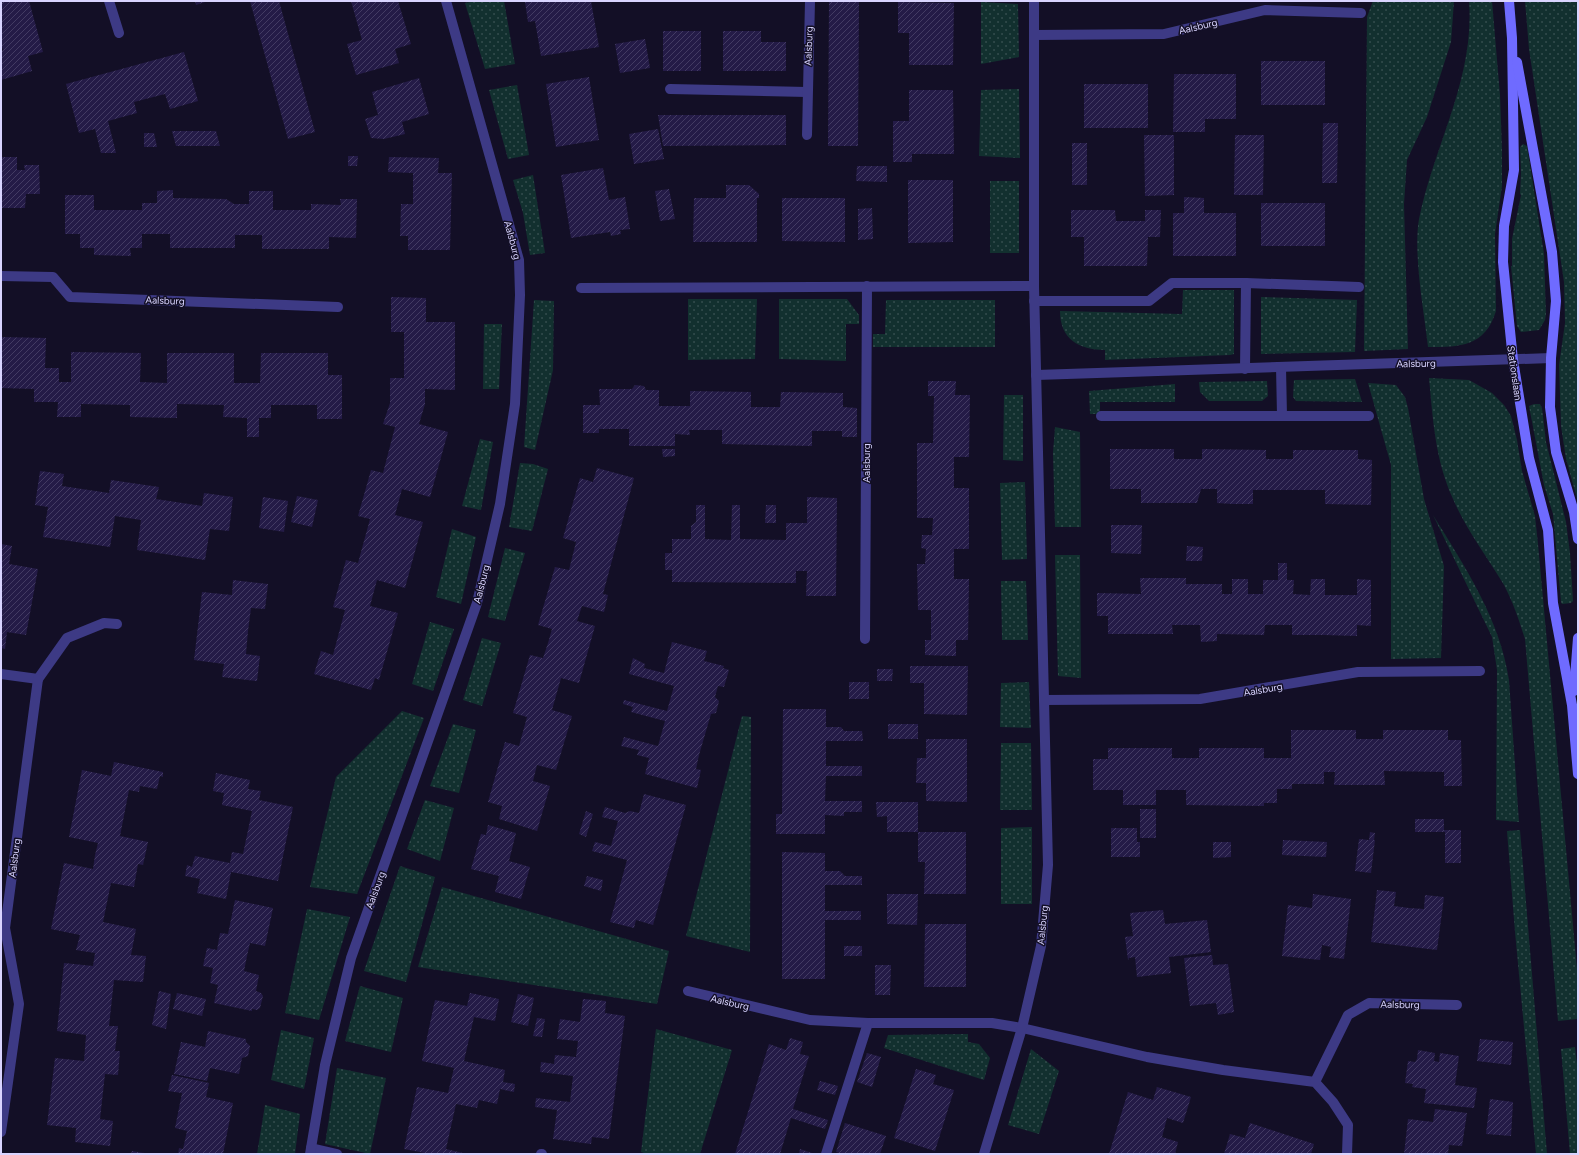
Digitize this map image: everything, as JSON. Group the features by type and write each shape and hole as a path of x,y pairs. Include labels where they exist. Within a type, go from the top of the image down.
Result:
{"street":[{"path":"110,1 119,33"},
{"name":"Aalsburg","path":"310,1151 325,1065 351,958 477,603 500,504 515,404 520,295 519,260 446,1"},
{"name":"Aalsburg","path":"807,135 810,1"},
{"name":"Aalsburg","path":"984,1154 1022,1028 1041,946 1048,865 1034,301 1034,1"},
{"name":"Stationslaan","path":"1509,1 1512,38 1514,170 1504,226 1503,262 1513,360 1529,458 1535,484 1543,506 1548,530 1553,604 1572,705 1578,774"},
{"name":"Aalsburg","path":"1034,35 1164,34 1265,10 1361,13"},
{"name":"Stationslaan","path":"1512,38 1552,252 1556,301 1551,358 1550,407 1556,452 1574,512 1578,539"},
{"path":"670,89 807,92"},
{"name":"Aalsburg","path":"1,276 53,277 70,297 338,307"},
{"path":"1034,301 1149,300 1172,283 1359,286"},
{"path":"1245,369 1246,283"},
{"name":"Aalsburg","path":"865,639 867,286"},
{"path":"581,288 1034,286"},
{"name":"Aalsburg","path":"1036,375 1551,358"},
{"path":"1281,367 1282,416"},
{"path":"1101,416 1369,416"},
{"name":"Aalsburg","path":"1,1132 19,1004 5,928 38,679 66,638 104,623 117,624"},
{"name":"Stationslaan","path":"1572,705 1578,638"},
{"name":"Aalsburg","path":"1044,700 1200,699 1358,672 1480,671"},
{"path":"1,674 38,679"},
{"name":"Aalsburg","path":"688,991 810,1020 868,1023 992,1023 1022,1028 1147,1057 1223,1070 1315,1082 1348,1015 1369,1003 1457,1005"},
{"path":"826,1154 868,1023"},
{"path":"1315,1082 1333,1102 1348,1125 1347,1154"},
{"path":"310,1151 337,1154"}],"green space":[{"path":"475,1 504,1 515,64 485,69 465,3"},
{"path":"1373,1 1454,1 1451,42 1427,117 1407,160 1404,204 1408,349 1364,351 1367,17"},
{"path":"1469,1 1492,1 1500,95 1502,149 1502,186 1495,234 1496,311 1485,332 1478,338 1461,345 1428,347 1418,265 1417,249 1419,219 1434,165 1460,84 1466,57 1469,29"},
{"path":"1525,1 1578,1 1578,502 1566,459 1561,426 1559,365 1565,323 1564,282 1529,49"},
{"path":"981,2 1018,4 1019,57 981,64"},
{"path":"517,85 529,155 508,159 489,90"},
{"path":"1019,89 1020,158 979,156 981,90"},
{"path":"1523,144 1527,146 1544,254 1546,314 1545,320 1539,330 1521,332 1517,326 1511,266 1512,239 1521,195 1520,147"},
{"path":"533,175 545,253 530,255 523,213 513,180"},
{"path":"990,181 1019,181 1019,253 990,253"},
{"path":"1183,290 1234,290 1234,354 1105,360 1105,350 1087,348 1079,345 1067,336 1063,329 1060,311 1182,314"},
{"path":"1261,297 1357,300 1355,352 1261,354"},
{"path":"688,299 757,299 755,359 688,360"},
{"path":"779,299 847,299 859,315 859,324 846,324 846,361 779,359"},
{"path":"534,300 554,301 553,370 535,450 524,447"},
{"path":"886,300 995,300 995,347 873,347 873,334 885,334"},
{"path":"484,324 502,324 499,389 483,389"},
{"path":"1429,378 1469,380 1492,393 1504,405 1511,416 1522,471 1535,516 1578,980 1578,1019 1558,1021 1525,639 1516,611 1504,585 1464,521 1447,484 1442,469 1436,439"},
{"path":"1355,379 1362,402 1296,401 1293,397 1294,380"},
{"path":"1267,381 1268,396 1262,401 1209,401 1200,392 1199,382"},
{"path":"1368,383 1396,385 1405,397 1408,408 1424,499 1444,566 1441,658 1391,659 1391,465"},
{"path":"1175,384 1175,402 1100,402 1100,414 1090,414 1089,391"},
{"path":"1004,395 1023,395 1023,461 1003,460"},
{"path":"1540,404 1542,408 1546,442 1566,522 1570,553 1573,601 1571,603 1562,604 1561,602 1553,514 1544,485 1529,406"},
{"path":"1055,427 1080,432 1081,527 1055,527 1053,453"},
{"path":"480,439 493,442 481,510 462,506"},
{"path":"520,463 533,464 548,469 532,531 509,527"},
{"path":"1025,482 1027,559 1002,560 1000,483"},
{"path":"1433,515 1480,594 1498,636 1509,680 1519,822 1496,820 1497,670 1492,637"},
{"path":"452,529 476,537 461,604 436,597"},
{"path":"505,548 525,553 505,621 488,617"},
{"path":"1055,555 1080,555 1081,678 1058,676"},
{"path":"1001,581 1026,581 1028,640 1002,640"},
{"path":"430,622 454,629 433,691 412,684"},
{"path":"482,638 501,643 482,706 463,700"},
{"path":"1029,682 1031,728 1000,727 1001,683"},
{"path":"402,711 424,718 357,894 310,887 336,777"},
{"path":"742,716 751,717 750,952 686,936"},
{"path":"453,724 476,730 459,793 430,786"},
{"path":"1001,743 1031,743 1032,810 1000,810"},
{"path":"425,800 454,808 440,861 407,849"},
{"path":"1032,827 1032,904 1001,904 1001,828"},
{"path":"1520,830 1547,1154 1536,1154 1515,932 1507,831"},
{"path":"400,866 435,877 406,982 364,971"},
{"path":"442,887 669,951 657,1004 418,967"},
{"path":"307,909 350,917 319,1020 285,1013"},
{"path":"360,986 403,998 391,1052 345,1041"},
{"path":"656,1029 732,1050 700,1154 647,1154 641,1152"},
{"path":"281,1030 314,1038 304,1089 271,1080"},
{"path":"968,1034 968,1042 979,1044 990,1058 984,1080 884,1048 888,1035"},
{"path":"1575,1047 1578,1072 1578,1154 1570,1154 1561,1049"},
{"path":"1031,1049 1059,1071 1039,1134 1008,1125"},
{"path":"337,1068 386,1078 370,1154 325,1144"},
{"path":"265,1105 300,1114 295,1154 257,1154"}],"building":[{"path":"1,1 29,1 43,52 28,56 32,71 1,80 1,51 3,50 1,44"},
{"path":"195,1 208,1 196,5"},
{"path":"250,1 279,1 315,132 288,139"},
{"path":"351,1 398,1 411,44 395,49 399,63 356,75 347,44 362,40"},
{"path":"591,1 599,47 541,56 535,21 528,22 525,2"},
{"path":"829,1 859,1 858,146 828,146"},
{"path":"898,2 954,3 953,65 909,65 909,33 898,33"},
{"path":"663,31 701,31 701,71 663,71"},
{"path":"723,31 761,31 761,42 786,42 786,71 723,71"},
{"path":"645,39 650,68 620,73 615,44"},
{"path":"184,52 198,101 170,109 165,94 134,102 137,113 108,121 116,153 101,153 95,129 79,133 66,84"},
{"path":"1261,61 1325,61 1325,105 1261,105"},
{"path":"1174,74 1236,74 1236,119 1205,119 1205,132 1173,132"},
{"path":"589,77 599,140 556,147 546,84"},
{"path":"419,78 429,114 402,122 405,134 384,139 371,138 365,119 378,115 372,92"},
{"path":"1084,84 1148,84 1148,128 1084,128"},
{"path":"909,90 953,90 954,154 912,154 912,162 893,162 893,121 909,121"},
{"path":"658,115 786,115 786,145 663,146"},
{"path":"1323,123 1338,123 1337,183 1322,183"},
{"path":"658,129 664,159 634,164 629,134"},
{"path":"172,131 216,131 220,146 176,146"},
{"path":"144,133 154,133 157,147 144,147"},
{"path":"1144,135 1174,135 1174,195 1145,196"},
{"path":"1235,135 1264,135 1263,195 1234,195"},
{"path":"1072,143 1087,143 1087,185 1072,185"},
{"path":"348,156 358,156 357,166 348,166"},
{"path":"1,157 17,157 17,170 25,170 24,165 39,165 40,194 26,194 25,208 1,208"},
{"path":"389,157 439,158 438,173 452,173 450,250 408,250 408,236 400,236 401,204 413,204 413,173 388,172"},
{"path":"857,166 887,166 887,182 856,181"},
{"path":"603,168 609,200 625,197 630,229 620,230 621,234 611,236 610,232 571,238 561,175"},
{"path":"908,180 953,180 953,242 908,243"},
{"path":"726,185 749,185 759,194 759,198 757,198 757,242 693,242 694,198 726,198"},
{"path":"669,189 675,219 660,221 655,191"},
{"path":"173,190 173,198 226,199 234,204 249,204 249,191 273,191 273,210 311,210 311,204 341,205 340,199 357,199 356,238 329,237 329,249 262,249 262,235 235,235 235,248 170,248 170,234 142,234 142,248 130,248 131,256 94,255 94,248 80,248 80,234 65,234 65,195 94,195 94,210 142,210 142,203 157,203 157,191"},
{"path":"1184,197 1204,198 1204,213 1236,213 1236,256 1173,256 1173,213 1184,213"},
{"path":"782,198 845,198 845,242 782,241"},
{"path":"1261,203 1325,203 1325,246 1261,246"},
{"path":"872,208 873,239 858,240 858,209"},
{"path":"1071,210 1115,210 1116,221 1145,221 1145,210 1161,210 1160,237 1148,237 1147,266 1084,266 1084,237 1071,237"},
{"path":"391,297 426,298 426,322 455,322 455,390 425,389 425,404 419,424 448,432 430,497 402,489 395,515 423,522 405,588 377,580 370,606 398,613 379,680 375,678 371,690 314,674 321,651 333,655 345,610 333,607 346,560 358,563 370,519 358,516 371,470 383,473 395,427 383,424 390,403 390,378 404,378 404,332 391,332"},
{"path":"1,337 46,338 45,368 59,368 59,382 71,382 71,352 141,353 140,382 167,383 167,353 234,353 234,383 260,383 261,353 328,353 328,375 342,375 342,419 317,419 317,405 271,405 271,418 259,418 259,437 247,437 247,418 223,417 224,405 177,404 177,418 130,417 130,405 81,404 81,417 57,417 58,402 34,402 34,389 1,388"},
{"path":"928,381 956,381 955,395 970,395 969,457 954,457 954,488 969,488 969,549 954,549 954,579 969,579 968,640 956,640 956,656 925,655 925,640 931,640 931,610 918,610 917,564 925,564 926,549 921,548 922,535 932,535 933,518 917,518 917,443 933,443 934,396 928,396"},
{"path":"635,385 644,386 646,390 659,390 659,406 690,406 690,391 751,392 751,407 780,407 781,392 843,393 843,407 857,408 857,437 842,437 842,431 812,431 812,446 722,444 722,430 689,430 690,435 675,434 675,446 629,446 629,429 599,429 599,433 583,433 583,405 600,405 599,389 632,389"},
{"path":"662,449 675,449 675,456 663,457"},
{"path":"1110,449 1174,449 1174,459 1202,459 1202,449 1266,450 1266,459 1293,459 1293,450 1358,450 1358,459 1372,460 1371,505 1325,504 1325,490 1253,490 1253,504 1217,503 1217,489 1201,489 1197,503 1141,503 1141,489 1110,489"},
{"path":"597,468 634,478 603,594 608,595 604,612 582,606 577,621 595,626 579,683 561,678 552,710 572,716 556,770 537,765 533,781 550,786 537,831 499,819 502,806 488,802 505,742 519,746 527,717 513,713 530,655 543,658 548,643 552,629 538,625 555,567 569,570 576,542 563,538 580,478 593,482"},
{"path":"40,471 64,474 62,486 109,493 111,480 159,487 156,499 202,506 204,493 233,497 229,531 210,529 205,560 137,550 141,520 115,516 110,547 43,537 48,507 35,505"},
{"path":"297,496 318,500 312,527 291,522"},
{"path":"263,497 288,501 284,532 259,528"},
{"path":"807,497 837,498 836,596 806,596 807,571 796,571 796,583 672,582 672,570 665,570 665,553 672,553 672,539 691,539 691,526 696,522 696,505 705,505 705,539 731,540 732,505 740,505 740,539 786,540 786,523 807,523"},
{"path":"766,505 776,505 776,523 765,523"},
{"path":"1111,525 1142,525 1141,554 1111,553"},
{"path":"1,544 12,546 9,564 38,569 26,635 7,632 5,649 1,648"},
{"path":"1187,546 1203,547 1202,561 1186,561"},
{"path":"1278,563 1287,563 1287,580 1294,580 1293,594 1310,595 1311,579 1325,579 1325,595 1357,595 1357,579 1371,580 1371,626 1357,625 1357,636 1292,635 1292,625 1265,625 1264,635 1217,634 1217,641 1201,642 1200,625 1172,625 1173,634 1108,634 1108,616 1097,616 1097,593 1141,594 1140,578 1186,578 1186,584 1222,584 1222,594 1232,594 1232,579 1248,579 1248,594 1263,594 1263,580 1278,580"},
{"path":"233,580 268,584 265,609 251,608 248,631 246,654 260,656 257,681 222,677 224,664 194,660 202,592 232,595"},
{"path":"672,642 707,651 704,661 724,666 723,668 729,670 724,687 718,686 715,697 719,701 716,713 711,714 699,755 696,769 701,770 697,788 645,774 649,758 637,755 639,750 621,746 624,737 658,746 665,721 631,712 633,707 623,704 624,700 667,711 674,686 629,674 633,658 645,664 644,668 664,673"},
{"path":"910,666 968,666 967,715 924,714 924,683 910,683"},
{"path":"877,669 893,669 892,681 877,681"},
{"path":"849,682 869,682 869,699 849,699"},
{"path":"783,709 826,709 826,727 841,727 844,731 862,731 863,741 826,741 826,766 862,766 862,776 826,776 825,801 862,801 862,812 844,812 844,816 825,815 825,834 776,834 776,814 782,814"},
{"path":"888,724 918,724 918,739 888,739"},
{"path":"1291,730 1356,730 1356,739 1383,739 1383,730 1448,730 1448,740 1461,740 1462,786 1444,786 1444,772 1384,771 1385,785 1334,785 1335,772 1324,772 1324,784 1292,784 1292,789 1277,789 1277,803 1264,803 1264,806 1186,805 1186,790 1156,790 1156,805 1123,805 1123,790 1093,790 1093,759 1108,759 1108,748 1172,748 1172,758 1199,758 1199,748 1264,748 1264,758 1291,758"},
{"path":"926,739 967,739 967,802 926,801 926,783 916,783 917,758 926,758"},
{"path":"114,762 163,772 163,777 160,776 157,789 140,786 139,792 129,790 120,836 148,842 143,865 138,864 134,887 111,883 103,922 136,929 131,955 146,956 143,982 114,980 109,1026 118,1026 115,1051 120,1051 118,1075 105,1074 100,1119 113,1121 110,1146 75,1142 76,1128 47,1125 55,1058 84,1061 86,1035 57,1031 64,963 93,966 95,953 76,950 80,935 51,929 64,863 93,869 98,843 69,837 82,770 111,776"},
{"path":"216,773 250,780 248,789 261,791 259,800 293,807 278,881 231,872 226,899 197,893 200,879 185,876 187,865 192,867 195,856 230,863 232,852 243,854 252,811 222,805 224,793 213,791"},
{"path":"644,794 686,805 653,925 636,920 634,928 610,922 627,860 592,851 595,842 611,846 618,821 602,817 605,807 625,813 630,811 639,813"},
{"path":"876,802 918,802 918,832 887,832 887,816 877,817"},
{"path":"1140,809 1156,809 1156,838 1140,838"},
{"path":"586,811 593,814 586,837 579,834"},
{"path":"1415,819 1444,819 1444,830 1461,830 1461,863 1445,863 1445,832 1415,832"},
{"path":"488,825 516,833 509,861 530,867 521,899 495,892 499,876 471,869 481,834 486,835"},
{"path":"1111,828 1137,828 1137,842 1140,842 1140,857 1111,857"},
{"path":"918,832 966,832 966,894 924,894 925,862 918,862"},
{"path":"1370,832 1375,833 1371,873 1355,871 1359,839 1369,840"},
{"path":"1283,840 1327,842 1326,857 1282,855"},
{"path":"1213,842 1231,842 1231,857 1213,858"},
{"path":"782,852 825,853 825,871 840,871 845,876 862,876 862,885 825,885 825,911 861,911 861,920 825,920 825,979 782,979"},
{"path":"587,876 603,880 601,891 584,886"},
{"path":"1377,890 1396,892 1394,906 1409,908 1424,909 1425,895 1444,897 1437,950 1371,942"},
{"path":"887,894 918,894 917,925 887,924"},
{"path":"1313,894 1351,899 1344,959 1329,957 1331,947 1322,945 1320,960 1282,956 1288,905 1312,908"},
{"path":"235,900 273,908 265,946 250,943 247,956 244,971 259,975 256,991 261,993 263,996 260,1008 257,1010 252,1009 252,1011 214,1003 218,985 210,983 213,968 203,966 207,948 217,950 220,933 228,934"},
{"path":"1163,910 1165,924 1207,920 1211,952 1169,957 1171,973 1137,977 1135,957 1129,958 1128,960 1125,937 1133,936 1130,913"},
{"path":"925,924 966,924 966,987 924,987"},
{"path":"844,946 862,946 862,956 844,956"},
{"path":"1212,955 1213,965 1228,964 1234,1012 1218,1015 1216,1003 1190,1006 1184,958"},
{"path":"875,965 891,965 890,995 875,995"},
{"path":"159,991 171,994 166,1029 152,1025"},
{"path":"177,993 206,999 202,1016 173,1009"},
{"path":"470,993 499,999 495,1021 474,1017 464,1061 505,1070 503,1082 515,1084 514,1092 500,1089 497,1104 479,1100 477,1108 456,1104 446,1149 467,1154 430,1154 404,1149 417,1087 448,1093 454,1068 422,1061 435,1000 467,1006"},
{"path":"518,994 534,998 528,1026 511,1022"},
{"path":"583,999 606,1001 605,1013 625,1016 609,1139 592,1137 591,1144 553,1139 557,1110 535,1107 536,1098 570,1102 573,1076 540,1072 541,1062 554,1064 555,1055 576,1057 578,1041 557,1039 560,1019 580,1022"},
{"path":"537,1018 545,1019 542,1037 533,1036"},
{"path":"208,1031 246,1039 246,1042 250,1046 248,1056 242,1058 239,1074 210,1068 207,1081 174,1074 181,1042 205,1047"},
{"path":"790,1038 803,1042 800,1054 809,1056 793,1109 828,1120 825,1129 791,1118 780,1154 735,1154 769,1044 786,1050"},
{"path":"1480,1039 1513,1042 1511,1065 1477,1061"},
{"path":"1418,1050 1435,1053 1434,1061 1439,1062 1440,1053 1459,1056 1455,1085 1477,1088 1474,1108 1424,1103 1426,1089 1412,1087 1413,1084 1405,1083 1408,1061 1415,1062 1417,1059"},
{"path":"867,1053 881,1057 872,1087 857,1082"},
{"path":"916,1069 936,1075 933,1084 954,1090 935,1151 894,1138"},
{"path":"172,1075 209,1083 206,1097 233,1103 223,1154 178,1154 179,1148 183,1149 187,1131 175,1128 182,1093 168,1091"},
{"path":"820,1081 838,1086 835,1095 817,1090"},
{"path":"1157,1087 1191,1097 1183,1123 1167,1118 1162,1137 1178,1142 1175,1154 1109,1154 1128,1092 1153,1100"},
{"path":"1490,1099 1513,1102 1511,1136 1486,1134"},
{"path":"1435,1109 1467,1113 1462,1146 1449,1145 1448,1154 1404,1154 1408,1119 1433,1122"},
{"path":"845,1123 886,1136 880,1154 842,1154 836,1152"},
{"path":"1250,1123 1314,1144 1311,1154 1224,1154 1230,1134 1245,1138"},
{"path":"800,1149 815,1154 799,1154"},
{"path":"132,1151 144,1153 144,1154 131,1154"}]}
